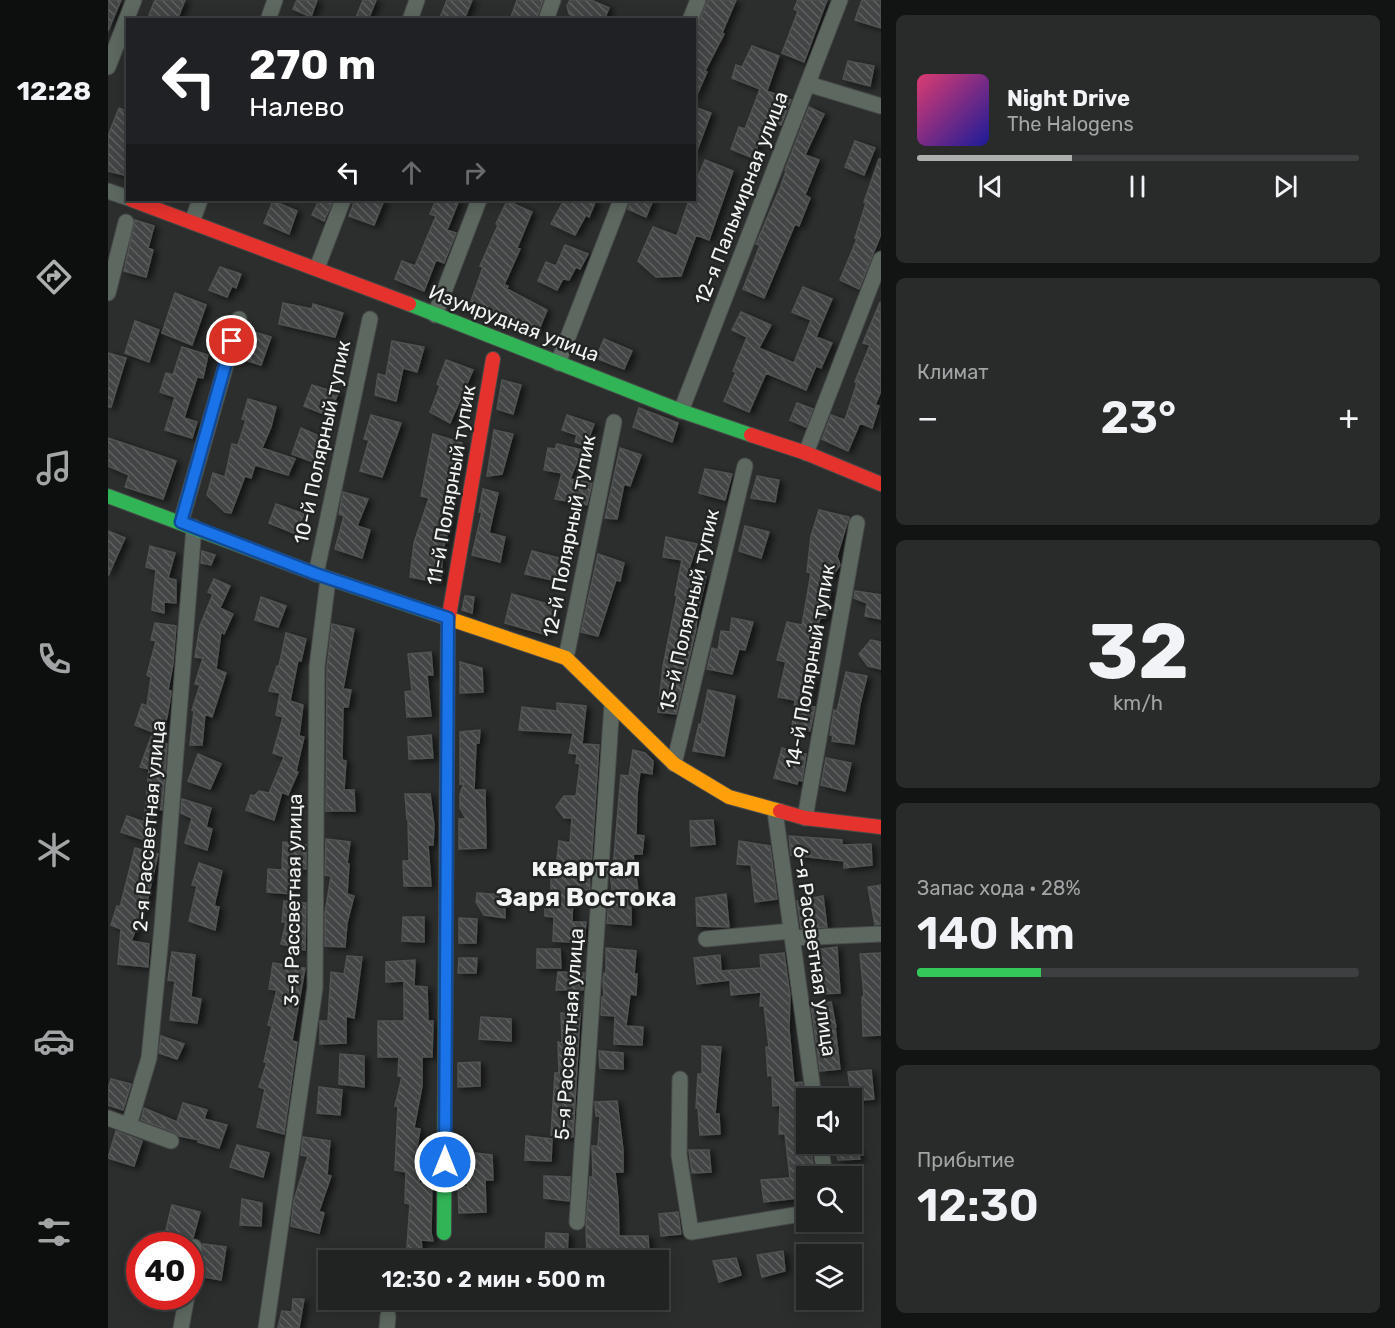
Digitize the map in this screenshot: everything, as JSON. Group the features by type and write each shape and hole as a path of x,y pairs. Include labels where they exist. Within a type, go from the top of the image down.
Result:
{"street":[{"path":"127,18 134,0"},
{"path":"269,18 275,0"},
{"path":"411,18 417,0"},
{"path":"547,18 553,0"},
{"path":"691,18 698,0"},
{"name":"12-я Пальмирная улица","path":"681,411 840,0"},
{"path":"108,67 126,21"},
{"path":"808,84 880,106"},
{"path":"108,191 126,197"},
{"name":"Изумрудная улица","path":"135,201 317,268 681,411 806,453 880,484"},
{"path":"192,222 200,201"},
{"path":"317,268 343,201"},
{"path":"435,315 479,201"},
{"path":"558,363 621,201"},
{"path":"108,293 126,222"},
{"path":"806,453 880,260"},
{"name":"2-я Рассветная улица","path":"129,1125 149,1058 163,916 188,524 239,319"},
{"name":"10-й Полярный тупик","path":"322,576 370,319"},
{"name":"11-й Полярный тупик","path":"444,1233 448,618 494,359"},
{"name":"12-й Полярный тупик","path":"566,658 614,422"},
{"name":"13-й Полярный тупик","path":"674,764 745,466"},
{"path":"108,496 322,576 566,658 674,764 729,797 805,818 880,827"},
{"name":"14-й Полярный тупик","path":"805,818 857,523"},
{"name":"3-я Рассветная улица","path":"266,1328 315,988 317,667 322,576"},
{"name":"5-я Рассветная улица","path":"577,1222 612,704"},
{"name":"6-я Рассветная улица","path":"775,811 813,1088"},
{"path":"706,939 880,934"},
{"path":"680,1079 680,1155 691,1232 796,1215"},
{"path":"108,1118 171,1141"},
{"path":"181,1328 184,1310"}],"building":[{"path":"108,0 121,0 108,31"},
{"path":"155,0 185,0 178,18 156,18 149,15"},
{"path":"297,0 317,0 311,17 293,9"},
{"path":"363,0 376,0 369,18 356,18"},
{"path":"447,0 472,0 465,18 440,18"},
{"path":"517,0 543,0 537,18 511,18"},
{"path":"570,0 591,0 609,8 605,18 576,18 569,14 567,6"},
{"path":"708,0 736,0 722,33 724,34 705,71 707,72 696,97 696,28"},
{"path":"798,0 827,0 804,62 782,53 798,11 794,9"},
{"path":"862,0 881,0 881,28 855,20"},
{"path":"752,46 779,56 767,91 791,100 781,125 768,120 753,158 731,149 739,127 745,129 760,89 732,78 736,65 742,67"},
{"path":"848,61 874,66 870,86 843,79"},
{"path":"809,107 824,114 805,155 819,160 805,195 810,198 799,226 795,224 764,298 743,289 760,245 756,244 780,188"},
{"path":"119,108 126,111 126,176 108,171 108,136"},
{"path":"696,108 711,113 696,153"},
{"path":"855,141 875,148 864,175 845,167"},
{"path":"879,159 881,159 881,234 859,289 840,280 857,239 855,238 866,203 864,202"},
{"path":"705,160 733,171 709,240 696,235 681,276 656,277 638,261 653,227 677,236 689,201 696,201 696,181"},
{"path":"273,201 297,211 289,234 264,223"},
{"path":"319,201 332,203 324,221 312,215"},
{"path":"355,201 384,201 374,225 349,216"},
{"path":"436,201 459,201 447,230 456,233 444,263 436,260 424,291 395,279 402,261 415,266 436,216 430,214"},
{"path":"507,201 532,212 517,248 520,249 504,285 508,286 507,289 547,310 538,332 471,301 483,267 480,266"},
{"path":"563,201 596,201 589,217 586,215 575,235 551,224"},
{"path":"631,201 653,201 646,217 628,209"},
{"path":"135,220 154,226 148,248 153,250 146,277 124,271"},
{"path":"565,245 588,254 580,269 576,267 569,280 563,279 557,290 538,281 546,262 556,266"},
{"path":"220,267 241,274 236,288 232,286 227,297 209,290"},
{"path":"803,287 832,299 816,337 832,343 821,368 816,366 806,390 766,373 749,412 724,401 747,337 732,330 741,312 771,325 759,348 794,363 811,320 792,312"},
{"path":"175,293 206,305 192,345 162,333"},
{"path":"880,302 881,391 875,405 879,406 872,428 860,423 848,451 822,439 831,415 845,420 857,383 855,382 870,345 863,343"},
{"path":"283,303 312,309 313,304 343,313 335,337 279,324"},
{"path":"135,321 159,330 149,362 125,353"},
{"path":"248,330 271,337 261,365 238,358"},
{"path":"604,339 632,351 624,369 596,358"},
{"path":"392,341 424,347 417,372 403,368 396,401 375,395 378,374 386,376"},
{"path":"182,347 208,355 203,378 197,377 184,418 197,422 192,438 165,430 175,397 160,392 166,373 173,375"},
{"path":"108,353 126,358 111,407 108,407"},
{"path":"446,360 473,370 450,423 430,412 440,386 437,384"},
{"path":"502,380 521,385 513,414 497,409"},
{"path":"312,385 338,393 329,416 304,406"},
{"path":"248,399 276,407 262,448 295,459 288,475 255,465 251,478 245,476 231,513 225,512 207,495 213,473 225,477 232,444 238,445 246,420 242,419"},
{"path":"797,403 813,409 806,427 790,420"},
{"path":"639,408 678,423 672,442 633,427"},
{"path":"371,415 401,423 382,477 360,471 369,440 364,439"},
{"path":"567,415 594,424 586,446 575,442 577,435 562,430"},
{"path":"301,428 321,437 313,462 292,454"},
{"path":"494,430 513,434 502,474 487,476"},
{"path":"433,434 462,443 454,481 449,520 451,521 440,560 442,560 441,583 410,577 414,543 429,498 421,496"},
{"path":"108,438 176,461 163,499 125,487 129,475 108,466"},
{"path":"557,444 582,450 570,479 592,483 587,505 555,499 562,473 544,470 548,448 555,449"},
{"path":"620,448 641,455 630,486 624,484 617,519 605,518"},
{"path":"705,469 732,474 725,500 699,493"},
{"path":"757,476 779,480 775,502 751,498"},
{"path":"483,489 498,493 489,533 505,537 500,562 472,555 482,512 479,512"},
{"path":"343,492 368,499 357,526 370,530 362,558 335,549 344,516 339,514"},
{"path":"276,504 304,514 296,534 269,523"},
{"path":"819,510 849,517 837,556 840,565 824,587 831,588 826,618 820,618 805,675 814,677 807,706 815,707 810,731 792,728 795,700 778,697 786,662 777,660 787,622 802,625 811,573 807,572 811,536"},
{"path":"745,526 769,532 761,558 739,551"},
{"path":"108,531 125,538 108,576"},
{"path":"666,537 697,544 688,572 706,577 676,714 658,712 663,666 682,560 663,557"},
{"path":"150,546 175,553 168,578 176,580 176,603 164,602 164,613 152,610 156,570 146,567"},
{"path":"202,551 215,555 211,565 201,563"},
{"path":"532,551 563,559 557,581 525,574"},
{"path":"598,554 624,563 620,581 616,580 598,636 581,632"},
{"path":"214,579 230,586 220,608 233,614 224,634 221,632 216,669 226,673 212,717 205,714 202,745 190,745 194,711 192,710 200,685 195,684 203,658 195,657 200,626 213,594 208,592"},
{"path":"855,591 881,595 881,619 865,616 867,603 854,598"},
{"path":"512,594 555,606 547,635 505,623"},
{"path":"465,596 474,597 472,613 462,610"},
{"path":"261,597 286,606 278,627 255,620"},
{"path":"732,618 753,622 745,650 739,649 732,674 707,669 712,648 718,650 721,631 730,632"},
{"path":"155,623 176,626 168,690 171,694 160,741 167,744 162,810 156,809 145,840 121,832 127,816 144,822 149,769 140,767 153,732 135,725 142,704 147,706 151,677 147,675 156,641 151,640"},
{"path":"332,624 354,629 343,689 351,690 348,707 343,707 342,760 346,761 344,790 354,790 355,811 326,811 327,668"},
{"path":"286,633 306,639 301,661 298,660 290,701 303,705 299,736 304,737 296,771 298,772 288,795 282,792 274,820 246,810 251,795 254,796 259,791 269,793 284,757 273,753 283,717 276,715 280,693 269,691 277,666 279,666"},
{"path":"871,640 881,642 881,669 868,666 859,654"},
{"path":"431,652 433,675 427,675 431,716 407,717 405,692 412,691 408,654"},
{"path":"460,662 482,668 483,692 460,693"},
{"path":"846,672 867,676 854,744 832,741 833,736 830,735 834,710 837,711"},
{"path":"708,690 735,696 724,756 693,751"},
{"path":"557,703 586,706 582,744 599,745 591,867 589,867 590,890 573,889 572,922 586,922 584,943 553,941 554,917 545,916 545,893 551,893 551,868 556,869 559,841 570,843 572,818 564,818 556,807 564,796 576,796 580,764 576,763 577,754 569,753 573,733 519,730 522,707 557,711"},
{"path":"480,730 479,743 476,743 474,790 485,790 486,848 459,849 459,819 466,819 460,808 460,794 464,783 460,784 460,732"},
{"path":"431,735 433,758 409,759 408,737"},
{"path":"782,748 806,754 802,781 798,780 797,784 774,778"},
{"path":"633,750 645,753 653,761 652,774 640,772 637,794 636,835 644,836 642,854 633,854 638,891 631,891 631,925 607,923 609,897 613,898 610,871 613,868 621,775 629,776"},
{"path":"198,754 221,764 210,789 188,781"},
{"path":"826,758 851,763 845,791 821,785"},
{"path":"405,794 430,794 434,825 433,845 428,845 431,886 404,886 403,861 409,861"},
{"path":"182,799 211,808 206,827 212,829 207,850 185,843 192,818 181,813"},
{"path":"713,820 715,844 691,846 690,821"},
{"path":"789,836 842,840 842,845 871,844 872,865 844,868 844,861 791,855"},
{"path":"326,839 350,842 347,894 354,896 347,923 345,947 325,946 325,913 331,876 325,875"},
{"path":"739,841 770,846 777,899 755,902 751,865 737,864"},
{"path":"283,842 306,845 306,869 294,867 293,894 267,892 268,869 282,870"},
{"path":"135,848 158,854 147,902 131,941 149,944 148,967 118,964 121,929 111,925 117,906 120,907"},
{"path":"199,863 222,871 214,906 219,907 215,930 189,921 197,886 192,885"},
{"path":"881,885 881,924 875,925 868,887"},
{"path":"477,893 505,895 505,918 484,915 476,902"},
{"path":"726,894 729,927 697,926 696,898"},
{"path":"823,896 827,927 801,928 797,901"},
{"path":"284,901 306,903 305,950 281,944 286,922 282,922"},
{"path":"403,917 424,917 424,942 402,941"},
{"path":"459,918 477,919 476,943 459,943"},
{"path":"837,947 840,993 820,994 815,950"},
{"path":"606,948 636,951 634,974 637,974 636,995 630,994 626,1026 643,1027 642,1045 614,1044 615,1016 601,1015 602,997 604,997 603,980 604,973 606,973"},
{"path":"537,949 560,949 561,968 537,968"},
{"path":"172,952 195,955 191,997 201,999 197,1023 170,1020 175,981 168,980"},
{"path":"784,953 790,995 789,1029 794,1083 802,1082 803,1088 796,1088 796,1154 812,1154 813,1166 796,1166 796,1198 764,1202 761,1180 790,1178 785,1134 779,1134 780,1105 773,1106 772,1075 768,1076 766,1047 769,1047 764,1006 760,1006 761,992 731,995 730,980 697,984 694,958 720,955 721,971 761,968 760,955"},
{"path":"881,953 881,1035 863,1036 862,997 864,996 860,954"},
{"path":"347,956 362,957 354,1018 346,1016 346,1043 320,1044 320,1021 328,1021 331,972 344,974"},
{"path":"459,958 477,958 476,973 458,973"},
{"path":"415,960 414,986 427,987 428,1021 433,1021 432,1057 422,1057 422,1086 414,1128 420,1129 416,1154 422,1156 419,1183 432,1184 431,1233 433,1241 421,1240 422,1250 407,1250 410,1204 405,1203 406,1172 395,1170 398,1106 395,1106 402,1077 398,1076 399,1057 378,1057 378,1021 404,1021 404,981 386,982 386,962"},
{"path":"273,963 305,968 292,1041 297,1042 284,1134 257,1127 265,1089 259,1087 267,1062 264,1062 272,1026 268,1025 277,990 269,989"},
{"path":"558,972 584,973 583,990 556,990"},
{"path":"831,1002 840,1069 820,1071 811,1005"},
{"path":"561,1013 580,1014 573,1137 551,1135 555,1073 559,1073 558,1042 562,1043"},
{"path":"481,1017 511,1019 511,1041 479,1039"},
{"path":"161,1036 184,1044 177,1059 159,1053"},
{"path":"702,1046 721,1047 715,1114 719,1114 720,1134 700,1135 698,1108 696,1108 698,1074 702,1074"},
{"path":"599,1051 623,1053 623,1069 600,1068"},
{"path":"340,1054 364,1056 364,1087 339,1084"},
{"path":"480,1062 480,1086 458,1087 458,1063"},
{"path":"871,1070 874,1099 862,1100 862,1088 850,1088 848,1072"},
{"path":"111,1079 131,1084 123,1110 108,1105 108,1089"},
{"path":"319,1087 342,1090 340,1115 317,1113"},
{"path":"617,1101 623,1150 623,1172 615,1172 619,1236 648,1236 649,1250 587,1250 586,1224 590,1177 593,1177 592,1146 598,1146 600,1116 596,1116 595,1102"},
{"path":"183,1103 207,1110 204,1119 227,1125 219,1148 198,1142 199,1140 179,1136 141,1120 144,1108 177,1122"},
{"path":"116,1131 142,1141 134,1166 108,1158"},
{"path":"526,1136 552,1139 551,1161 525,1160"},
{"path":"303,1137 330,1141 327,1175 331,1176 319,1211 324,1213 319,1233 291,1226 294,1200 308,1156 301,1155"},
{"path":"237,1145 269,1153 263,1177 230,1167"},
{"path":"689,1150 709,1150 711,1172 692,1173"},
{"path":"466,1152 492,1155 493,1180 485,1180 486,1212 459,1213 458,1186 468,1187"},
{"path":"837,1154 858,1154 860,1159 838,1160"},
{"path":"544,1176 570,1177 569,1201 544,1198"},
{"path":"242,1199 262,1203 261,1226 240,1225"},
{"path":"172,1205 200,1212 195,1232 165,1232"},
{"path":"678,1212 681,1234 661,1236 659,1214"},
{"path":"546,1233 568,1234 567,1250 545,1250"},
{"path":"204,1244 226,1247 221,1280 204,1277"},
{"path":"783,1251 785,1271 762,1277 757,1255"},
{"path":"736,1258 741,1275 719,1282 713,1261"},
{"path":"293,1299 304,1299 299,1328 278,1328 282,1311 292,1312"}],"traffic: fast":[{"path":"409,304 681,411 751,435"},
{"path":"108,496 316,574 432,613"},
{"path":"444,1233 446,922"}],"traffic: slow":[{"path":"432,613 566,658 674,764 729,797 780,811"},
{"path":"446,922 448,622"}],"traffic: jam":[{"path":"135,201 409,304"},
{"path":"448,622 493,359"},
{"path":"751,435 806,453 881,484"},
{"path":"780,811 805,818 881,827"}],"district":[{"name":"квартал Заря Востока","path":"586,882"}],"route":[{"path":"232,341 181,522 316,574 448,618 445,1162"}]}
